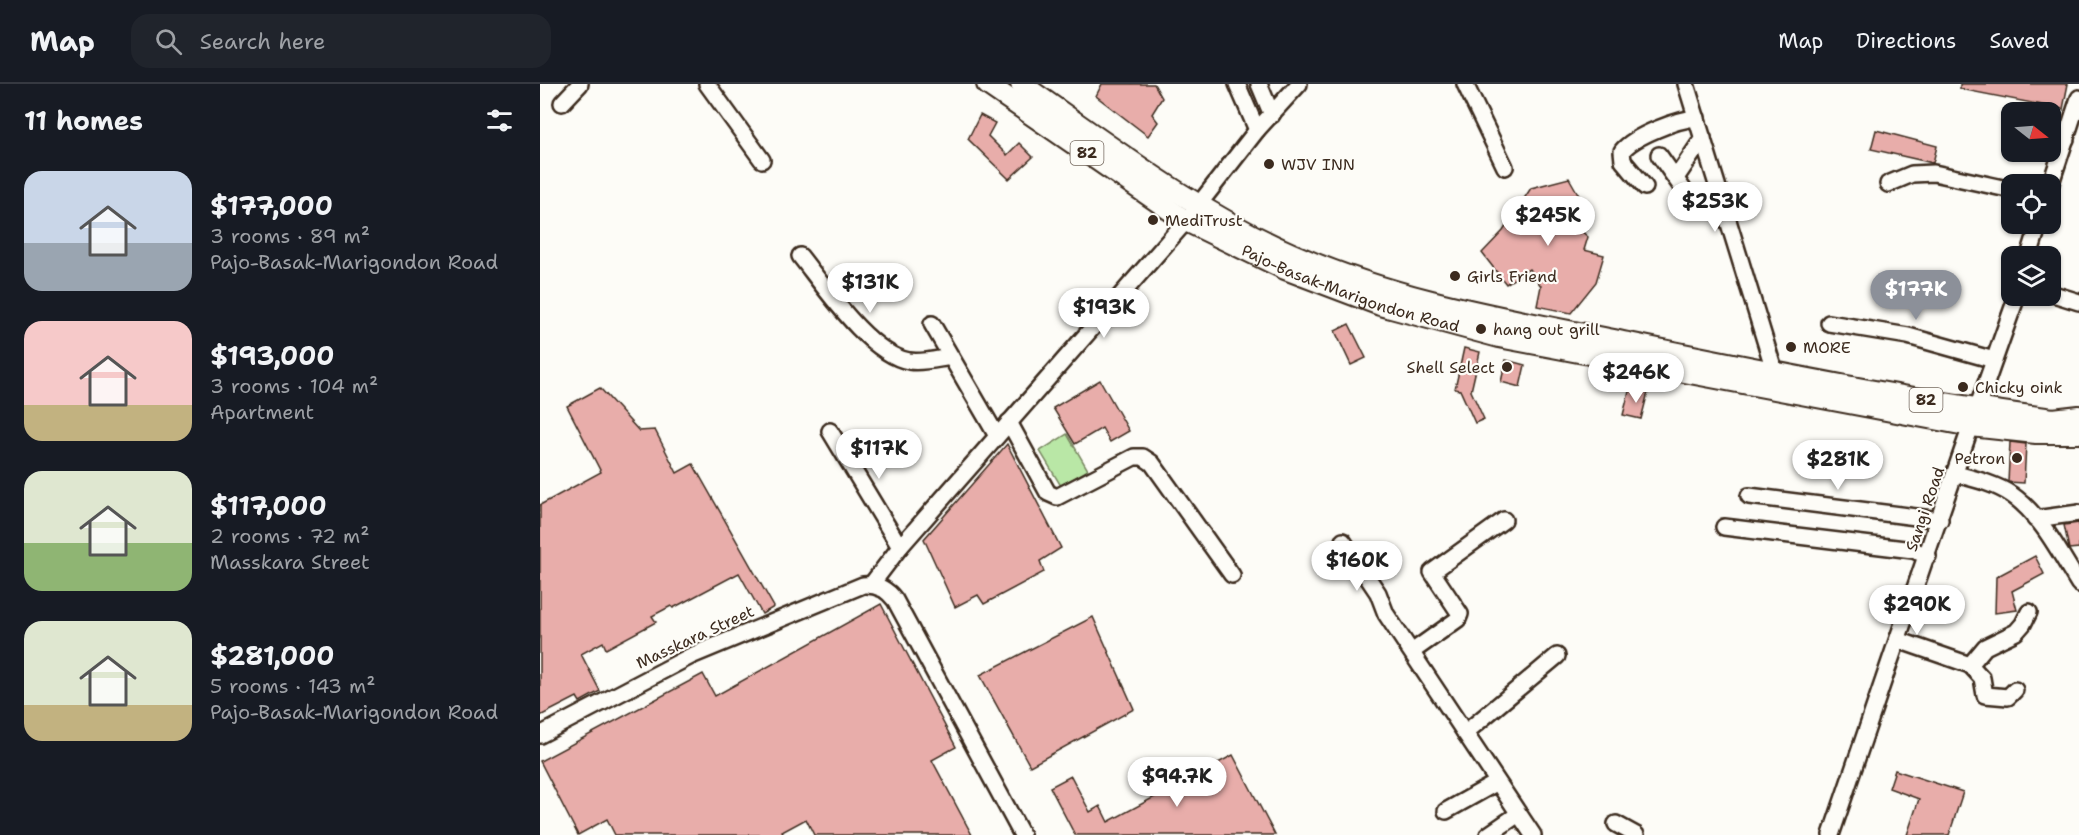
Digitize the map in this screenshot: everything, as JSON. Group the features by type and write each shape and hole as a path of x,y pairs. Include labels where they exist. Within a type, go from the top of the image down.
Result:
{"main road":[{"name":"Pajo-Basak-Marigondon Road","path":"987,84 1192,214 1285,269 1380,305 1499,337 1973,417 2053,419 2079,416"},
{"name":"Pajo-Basak-Marigondon Road","path":"1021,84 1192,214 1387,291 1775,373 1973,417 2036,434 2079,433"}],"street":[{"path":"562,103 580,84"},
{"path":"707,84 762,160"},
{"path":"1238,84 1257,130"},
{"path":"1259,84 1272,115"},
{"path":"1022,835 895,600 884,590 871,585 900,547 1008,422 1192,214 1257,130 1299,84"},
{"path":"1465,84 1505,167"},
{"path":"1686,84 1775,373"},
{"path":"2054,174 2079,98"},
{"path":"1645,188 1623,161 1622,151 1631,143 1676,121 1697,118"},
{"path":"2061,137 2066,139"},
{"path":"1659,155 1679,183 1703,138"},
{"path":"1888,184 1912,174 1934,173 2001,188"},
{"path":"800,256 861,329 888,353 921,362 951,357"},
{"path":"2061,296 2079,302"},
{"name":"Sangi Road","path":"1831,835 1956,474 1973,417 2013,306"},
{"path":"1829,323 1908,336 1994,360"},
{"path":"932,324 997,436"},
{"path":"1008,422 1048,493 1057,497 1134,457 1143,457 1152,463 1232,575"},
{"path":"830,431 900,547"},
{"path":"1956,474 2011,494 2034,519 2077,577"},
{"path":"1749,496 1940,520"},
{"path":"2034,519 2079,513"},
{"path":"1413,651 1458,619 1460,614 1432,572 1504,520"},
{"path":"1724,527 1913,550 1928,556"},
{"path":"1342,541 1378,593 1386,614 1413,651 1517,815 1533,835"},
{"name":"Masskara Street","path":"540,735 691,656 862,585 871,585"},
{"path":"1970,665 1985,647 2016,632 2024,624 2029,612"},
{"path":"1898,640 1970,665 1982,678 1985,695 2008,697 2014,690"},
{"path":"1465,733 1557,656"},
{"path":"1446,811 1496,783"},
{"path":"1488,835 1517,815"},
{"path":"1616,824 1636,835"}],"green space":[{"path":"1067,434 1088,470 1061,486 1040,451"}],"building":[{"path":"1102,84 1154,84 1162,98 1152,114 1158,122 1148,136 1096,96"},
{"path":"1960,84 2068,84 2063,109 2061,109 2061,102 2027,102 1960,89"},
{"path":"980,115 995,123 988,136 1007,155 1019,143 1033,157 1009,179 968,139"},
{"path":"1876,130 1937,146 1933,163 1871,149"},
{"path":"1569,178 1588,211 1568,219 1588,237 1584,250 1604,255 1596,282 1571,313 1537,306 1541,286 1529,269 1506,284 1482,253 1503,231 1531,188"},
{"path":"1349,324 1366,358 1351,365 1335,331"},
{"path":"1464,348 1480,352 1471,391 1484,419 1475,423 1460,390 1455,389"},
{"path":"1506,360 1525,365 1520,387 1501,382"},
{"path":"1100,380 1129,431 1110,442 1102,428 1075,444 1053,408"},
{"path":"600,388 639,431 655,430 677,473 693,464 774,607 762,614 739,573 673,608 671,606 652,616 656,622 606,649 603,642 581,654 600,691 580,702 577,697 540,716 540,505 601,472 567,406"},
{"path":"1630,388 1648,392 1641,419 1623,415"},
{"path":"2010,442 2026,444 2024,483 2008,482"},
{"path":"1007,444 1061,548 1040,561 1044,572 984,604 978,595 955,607 924,539"},
{"path":"2079,523 2079,548 2069,549 2064,525"},
{"path":"2035,556 2044,574 2012,591 2017,610 1995,613 1996,577"},
{"path":"881,604 956,747 932,760 972,835 814,835 806,819 782,832 784,835 615,835 607,819 578,835 540,761 703,674 715,696"},
{"path":"1093,617 1134,709 1030,766 980,675"},
{"path":"1233,755 1275,835 1075,835 1050,787 1071,776 1090,812 1100,806 1108,822"},
{"path":"1895,770 1963,792 1949,835 1907,835 1919,799 1889,788"}],"place":[{"name":"WJV INN","path":"1269,164"},
{"name":"MediTrust","path":"1153,220"},
{"name":"Girls Friend","path":"1455,276"},
{"name":"hang out grill","path":"1481,329"},
{"name":"MORE","path":"1791,347"},
{"name":"Shell Select","path":"1507,367"},
{"name":"Chicky oink","path":"1963,387"},
{"name":"Petron","path":"2017,458"}]}
